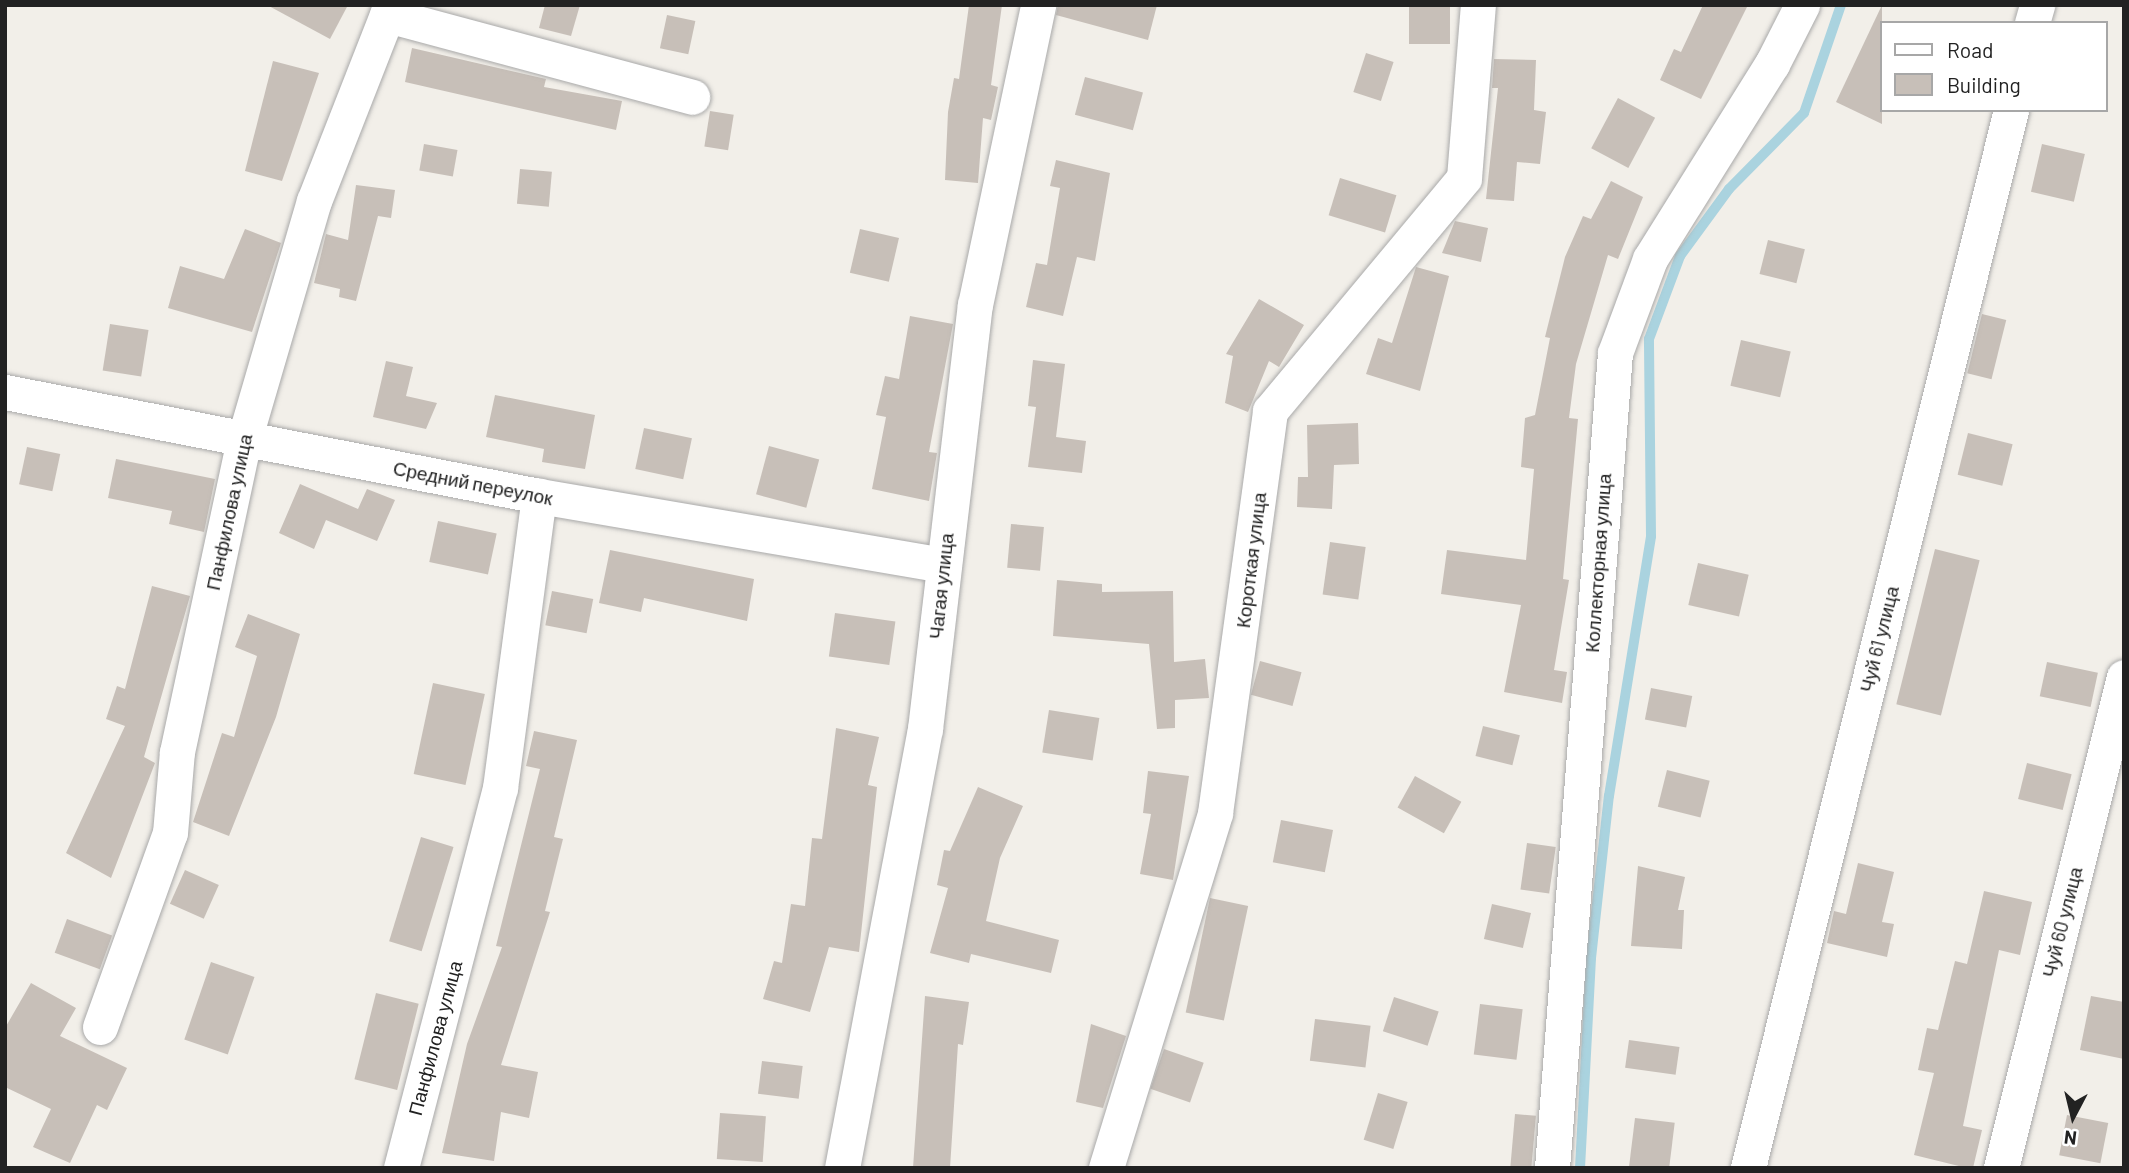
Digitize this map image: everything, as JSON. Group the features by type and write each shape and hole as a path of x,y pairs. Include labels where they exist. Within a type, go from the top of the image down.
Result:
{"street":[{"name":"Чагая улица","path":"842,1168 926,729 942,565 975,305 1038,5"},
{"name":"Короткая улица","path":"1106,1168 1215,813 1270,411 1464,178 1478,5"},
{"name":"Коллекторная улица","path":"1552,1168 1615,353 1650,259 1772,64 1802,5"},
{"path":"389,10 692,97"},
{"name":"Панфилова улица","path":"100,1027 170,833 177,752 244,440 314,201 389,10"},
{"name":"Чуй 61 улица","path":"1748,1168 2011,112"},
{"name":"Средний переулок","path":"5,392 539,496 942,565"},
{"name":"Панфилова улица","path":"401,1168 500,788 539,496"},
{"name":"Чуй 60 улица","path":"2001,1168 2124,677"}],"building":[{"path":"267,5 348,5 330,39"},
{"path":"545,5 580,5 571,36 539,28"},
{"path":"969,5 1002,5 991,85 998,87 991,120 983,118 978,183 945,180 948,112 954,78 959,79"},
{"path":"1058,5 1157,5 1148,40 1056,15"},
{"path":"1409,5 1450,5 1450,44 1409,44"},
{"path":"1703,5 1748,5 1701,99 1660,80 1674,49 1681,52"},
{"path":"1882,5 1882,124 1836,102"},
{"path":"667,15 695,21 688,54 660,48"},
{"path":"412,48 546,79 544,87 622,101 616,130 405,82"},
{"path":"1366,53 1394,62 1381,101 1353,92"},
{"path":"1494,59 1536,60 1534,110 1546,112 1540,164 1517,162 1514,201 1486,199 1498,88 1492,88"},
{"path":"273,61 319,73 282,181 245,171"},
{"path":"1085,77 1143,93 1133,130 1075,115"},
{"path":"1618,98 1655,118 1628,168 1591,148"},
{"path":"710,111 734,115 728,150 704,147"},
{"path":"424,144 457,150 453,176 419,171"},
{"path":"2042,144 2085,154 2074,202 2031,192"},
{"path":"1056,160 1110,173 1095,261 1077,257 1063,316 1026,307 1036,263 1047,265 1060,188 1050,186"},
{"path":"520,169 552,172 549,207 517,204"},
{"path":"1340,178 1396,195 1385,233 1329,215"},
{"path":"1611,181 1643,197 1618,259 1608,255 1576,364 1569,418 1578,419 1563,579 1569,580 1554,670 1567,672 1562,703 1504,692 1521,605 1441,594 1447,550 1526,560 1534,469 1521,467 1525,418 1535,415 1550,338 1545,337 1565,257 1583,216 1591,219"},
{"path":"356,185 395,190 391,218 378,216 356,301 339,297 340,289 314,283 326,234 348,240"},
{"path":"1455,221 1488,228 1481,262 1442,253"},
{"path":"245,229 281,243 252,332 168,308 180,266 224,279"},
{"path":"860,229 899,238 889,282 850,273"},
{"path":"1768,240 1805,249 1796,283 1760,274"},
{"path":"1416,267 1449,276 1420,391 1366,374 1378,338 1392,343"},
{"path":"1259,299 1304,325 1279,367 1269,361 1248,412 1225,403 1233,356 1226,354"},
{"path":"1982,314 2006,320 1992,379 1967,373"},
{"path":"910,316 953,324 929,452 937,453 929,501 872,489 886,417 876,415 885,376 899,379"},
{"path":"110,324 149,330 141,377 103,370"},
{"path":"1741,340 1791,351 1780,397 1730,386"},
{"path":"1033,360 1065,364 1056,437 1086,441 1082,473 1028,467 1036,407 1028,406"},
{"path":"386,361 413,367 406,396 437,403 426,429 373,417"},
{"path":"495,395 595,415 585,469 542,462 544,449 486,437"},
{"path":"1358,423 1359,464 1334,465 1332,509 1297,507 1298,477 1308,477 1307,425"},
{"path":"644,428 692,438 683,479 635,469"},
{"path":"1968,433 2013,444 2002,486 1958,475"},
{"path":"769,446 819,459 806,508 756,494"},
{"path":"27,447 60,454 52,491 19,484"},
{"path":"116,459 215,479 204,532 169,524 172,511 108,498"},
{"path":"300,484 358,509 367,489 395,500 377,541 326,520 314,549 279,533"},
{"path":"438,521 497,533 488,575 429,562"},
{"path":"1011,524 1044,527 1040,571 1007,568"},
{"path":"1330,542 1366,547 1358,599 1323,594"},
{"path":"1935,549 1980,560 1941,715 1896,704"},
{"path":"610,550 754,579 747,621 644,598 641,612 599,603"},
{"path":"1698,563 1749,575 1739,617 1688,605"},
{"path":"1057,580 1102,584 1102,592 1173,591 1174,662 1205,659 1209,698 1175,700 1175,728 1157,729 1149,644 1053,636"},
{"path":"152,586 190,596 144,757 155,763 111,878 66,853 125,726 106,719 117,686 125,689"},
{"path":"552,591 593,599 587,633 545,625"},
{"path":"835,613 895,621 889,665 829,657"},
{"path":"248,614 300,634 276,717 229,836 193,822 222,733 234,737 257,656 235,647"},
{"path":"1260,661 1302,672 1292,706 1251,695"},
{"path":"2047,662 2098,673 2091,707 2040,696"},
{"path":"433,683 485,694 466,785 414,774"},
{"path":"1651,688 1692,696 1686,727 1645,719"},
{"path":"1049,710 1099,718 1093,760 1042,752"},
{"path":"1483,726 1520,735 1512,765 1476,756"},
{"path":"836,728 879,737 868,785 877,787 859,952 829,947 810,1012 763,999 774,961 782,963 791,904 805,906 812,838 822,839"},
{"path":"534,731 577,740 554,837 563,839 545,911 550,912 501,1065 538,1072 529,1118 501,1112 494,1161 442,1153 467,1044 502,947 496,946 540,769 526,766"},
{"path":"2027,763 2072,774 2063,810 2018,799"},
{"path":"1667,770 1710,781 1700,818 1658,807"},
{"path":"1148,771 1189,776 1173,880 1140,874 1151,814 1143,813"},
{"path":"1415,776 1461,802 1444,833 1398,807"},
{"path":"978,787 1023,806 1000,858 986,921 1059,940 1051,973 971,954 969,963 930,953 948,888 937,885 944,850 950,851"},
{"path":"1281,820 1333,830 1325,872 1273,862"},
{"path":"421,837 454,847 422,951 389,941"},
{"path":"1527,843 1556,847 1549,894 1520,890"},
{"path":"1858,863 1894,872 1882,922 1894,924 1887,957 1827,943 1834,911 1846,914"},
{"path":"1638,866 1685,877 1678,910 1684,910 1682,949 1631,946"},
{"path":"185,870 219,885 204,919 170,904"},
{"path":"1984,891 2032,902 2020,955 1999,950 1963,1126 1982,1130 1973,1168 1967,1168 1914,1155 1934,1073 1918,1070 1927,1028 1938,1030 1955,961 1967,964"},
{"path":"1210,898 1248,906 1224,1021 1186,1012"},
{"path":"1492,904 1531,913 1523,948 1484,939"},
{"path":"67,919 112,935 100,969 55,953"},
{"path":"211,962 254,977 228,1055 184,1040"},
{"path":"31,983 76,1008 60,1036 127,1068 107,1110 97,1105 70,1163 33,1147 51,1109 5,1087 5,1028"},
{"path":"376,993 419,1004 397,1090 354,1079"},
{"path":"925,996 969,1002 963,1045 958,1044 950,1168 913,1168"},
{"path":"2091,996 2124,1002 2124,1059 2080,1050"},
{"path":"1394,997 1439,1012 1428,1046 1383,1031"},
{"path":"1480,1004 1523,1009 1516,1060 1474,1055"},
{"path":"1315,1019 1371,1026 1365,1068 1310,1061"},
{"path":"1091,1024 1126,1036 1103,1108 1076,1102"},
{"path":"1629,1040 1680,1047 1676,1075 1625,1068"},
{"path":"1164,1049 1204,1063 1190,1102 1150,1089"},
{"path":"762,1061 803,1066 799,1099 758,1094"},
{"path":"1378,1093 1408,1102 1393,1149 1364,1140"},
{"path":"720,1113 766,1116 763,1162 717,1159"},
{"path":"1515,1114 1536,1116 1531,1168 1510,1168"},
{"path":"2067,1115 2108,1123 2100,1163 2059,1155"},
{"path":"1635,1118 1675,1123 1669,1168 1629,1168"}],"waterway":[{"path":"1580,1168 1591,958 1609,796 1651,536 1649,339 1680,256 1729,189 1804,113 1841,5"}]}
